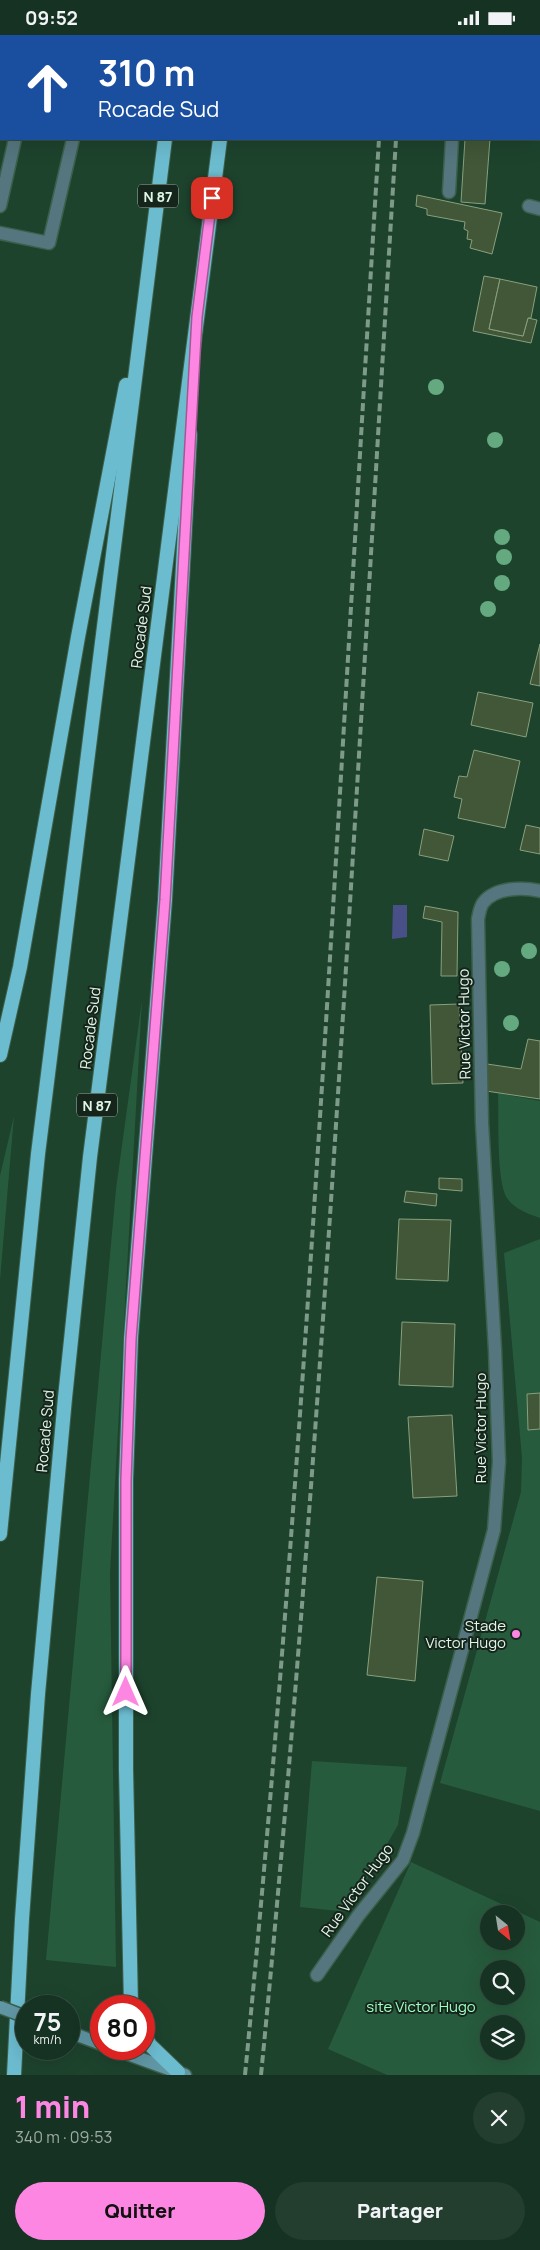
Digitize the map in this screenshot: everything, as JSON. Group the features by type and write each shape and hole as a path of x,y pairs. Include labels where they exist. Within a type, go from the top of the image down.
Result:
{"highway":[{"name":"N 87","path":"0,1534 38,1154 165,140"},
{"name":"Rocade Sud","path":"14,2075 22,1919 38,1694 90,1157 220,140"},
{"path":"0,1055 20,967 78,637 151,254"},
{"path":"131,1995 126,1769 126,1500 131,1339 165,900 197,317"},
{"path":"155,2050 182,2074"}],"main road":[{"path":"0,2007 15,2013"},
{"path":"144,2060 182,2074"}],"street":[{"path":"0,206 15,140"},
{"path":"0,233 49,243 73,140"},
{"path":"449,192 452,140"},
{"name":"Rue Victor Hugo","path":"317,1975 358,1916 403,1860 414,1833 494,1530 499,1462 495,1350 482,1133 478,919 483,903 501,891 531,889 540,891"}],"green space":[{"path":"142,1000 110,1573 116,1967 46,1960 116,1189"},
{"path":"498,1093 540,1101 540,1218 522,1211 510,1202 503,1190 498,1132"},
{"path":"14,1116 0,1280 0,1176"},
{"path":"540,1239 540,1811 440,1783 521,1492 522,1458 504,1253"},
{"path":"312,1761 407,1767 398,1825 348,1912 300,1907"},
{"name":"site Victor Hugo","path":"411,1862 503,1905 480,1905 480,1950 525,1950 525,1915 540,1922 540,2075 387,2075 328,2049"}],"water":[{"path":"393,905 407,905 407,937 392,939"}],"building":[{"path":"465,140 490,140 485,204 461,202"},
{"path":"417,195 502,213 492,254 470,248 472,240 467,239 468,231 464,229 465,222 427,215 427,209 416,206"},
{"path":"484,276 500,279 489,329 523,336 528,318 537,320 531,343 473,331"},
{"path":"500,279 537,287 531,318 528,318 523,336 489,329"},
{"path":"540,644 540,686 530,684"},
{"path":"478,692 533,703 526,737 471,725"},
{"path":"474,750 520,761 505,828 458,818 462,799 454,797 459,776 467,777"},
{"path":"526,825 540,828 540,854 520,850"},
{"path":"424,829 454,836 448,861 419,855"},
{"path":"425,906 458,912 457,976 441,976 442,922 423,918"},
{"path":"459,1004 463,1083 432,1084 430,1005"},
{"path":"528,1039 540,1041 540,1099 486,1091 487,1064 521,1069"},
{"path":"439,1178 462,1179 462,1191 439,1189"},
{"path":"406,1191 437,1194 436,1206 404,1202"},
{"path":"399,1219 451,1220 448,1281 396,1279"},
{"path":"402,1322 455,1324 453,1387 399,1385"},
{"path":"540,1393 540,1429 528,1430 527,1394"},
{"path":"452,1415 457,1496 413,1498 408,1417"},
{"path":"377,1577 423,1581 415,1681 367,1675"}],"railway":[{"path":"245,2075 287,1592 305,1349 379,140"},
{"path":"261,2075 303,1592 321,1349 396,140"}],"place":[{"name":"Stade Victor Hugo","path":"516,1634"}],"route":[{"path":"126,1692 126,1480 131,1339 165,900 197,317 212,198"}]}
